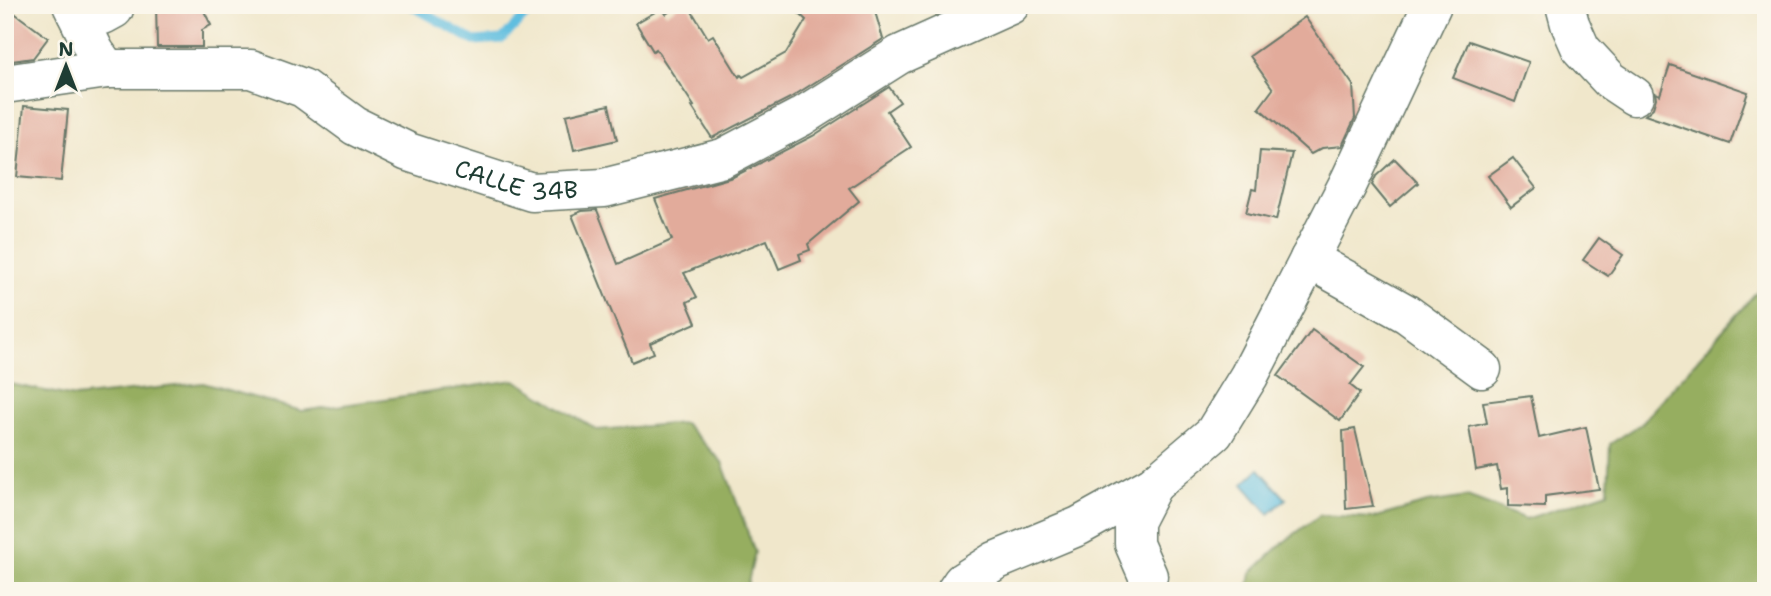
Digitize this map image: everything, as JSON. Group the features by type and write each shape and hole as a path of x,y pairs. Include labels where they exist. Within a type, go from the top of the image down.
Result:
{"street":[{"name":"CALLE 34B","path":"5,84 107,69 251,69 303,89 355,126 408,152 532,192 604,188 723,158 801,117 899,55 1010,5"},
{"path":"956,591 962,582 995,561 1079,526 1153,485 1214,433 1248,376 1349,182 1432,5"},
{"path":"74,9 103,15 114,9"},
{"path":"74,9 95,52 107,69"},
{"path":"1575,12 1581,49 1610,80 1634,96"},
{"path":"217,41 251,69"},
{"path":"1309,259 1407,314 1482,369"},
{"path":"1149,576 1134,544 1134,522 1153,485"}],"green space":[{"path":"1766,281 1766,591 1248,591 1251,573 1284,542 1320,515 1373,518 1427,503 1467,497 1526,519 1608,492 1610,444 1641,424"},
{"path":"515,380 597,430 684,423 722,462 755,552 746,591 5,591 5,383 75,397 203,383 302,411"}],"water":[{"path":"1259,469 1286,499 1269,514 1243,484"}],"building":[{"path":"156,5 201,5 211,25 202,30 202,47 157,47"},
{"path":"680,5 688,5 708,38 713,35 739,77 786,53 806,20 790,5 873,5 883,39 790,98 712,138 692,107 694,106 656,49 653,51 636,23 662,8 666,14"},
{"path":"5,6 48,38 33,58 5,62"},
{"path":"1305,17 1353,85 1355,118 1342,146 1322,148 1311,154 1259,108 1273,89 1250,56"},
{"path":"1469,41 1529,62 1515,102 1453,78"},
{"path":"1670,65 1748,92 1730,144 1645,115 1653,108 1655,93 1660,95"},
{"path":"889,87 900,102 887,111 911,147 849,188 859,201 808,244 810,250 799,254 801,260 779,269 767,240 684,273 697,297 687,302 696,323 650,343 654,353 632,362 572,215 597,210 618,264 672,240 655,199 733,177 813,136"},
{"path":"609,105 617,140 574,150 566,115"},
{"path":"24,106 68,110 61,181 17,177"},
{"path":"1260,151 1292,153 1276,220 1246,213 1252,189 1256,190"},
{"path":"1513,158 1536,188 1511,207 1488,176"},
{"path":"1395,159 1418,183 1390,207 1372,185 1376,176"},
{"path":"1599,238 1623,255 1608,276 1583,260"},
{"path":"1312,330 1364,367 1350,385 1360,393 1340,421 1278,376"},
{"path":"1531,396 1539,438 1586,427 1599,489 1545,496 1545,507 1508,506 1508,488 1501,489 1497,466 1476,470 1469,427 1487,423 1483,402"},
{"path":"1355,429 1373,506 1346,509 1343,431"}],"waterway":[{"path":"410,5 474,41 502,39 536,5"}]}
